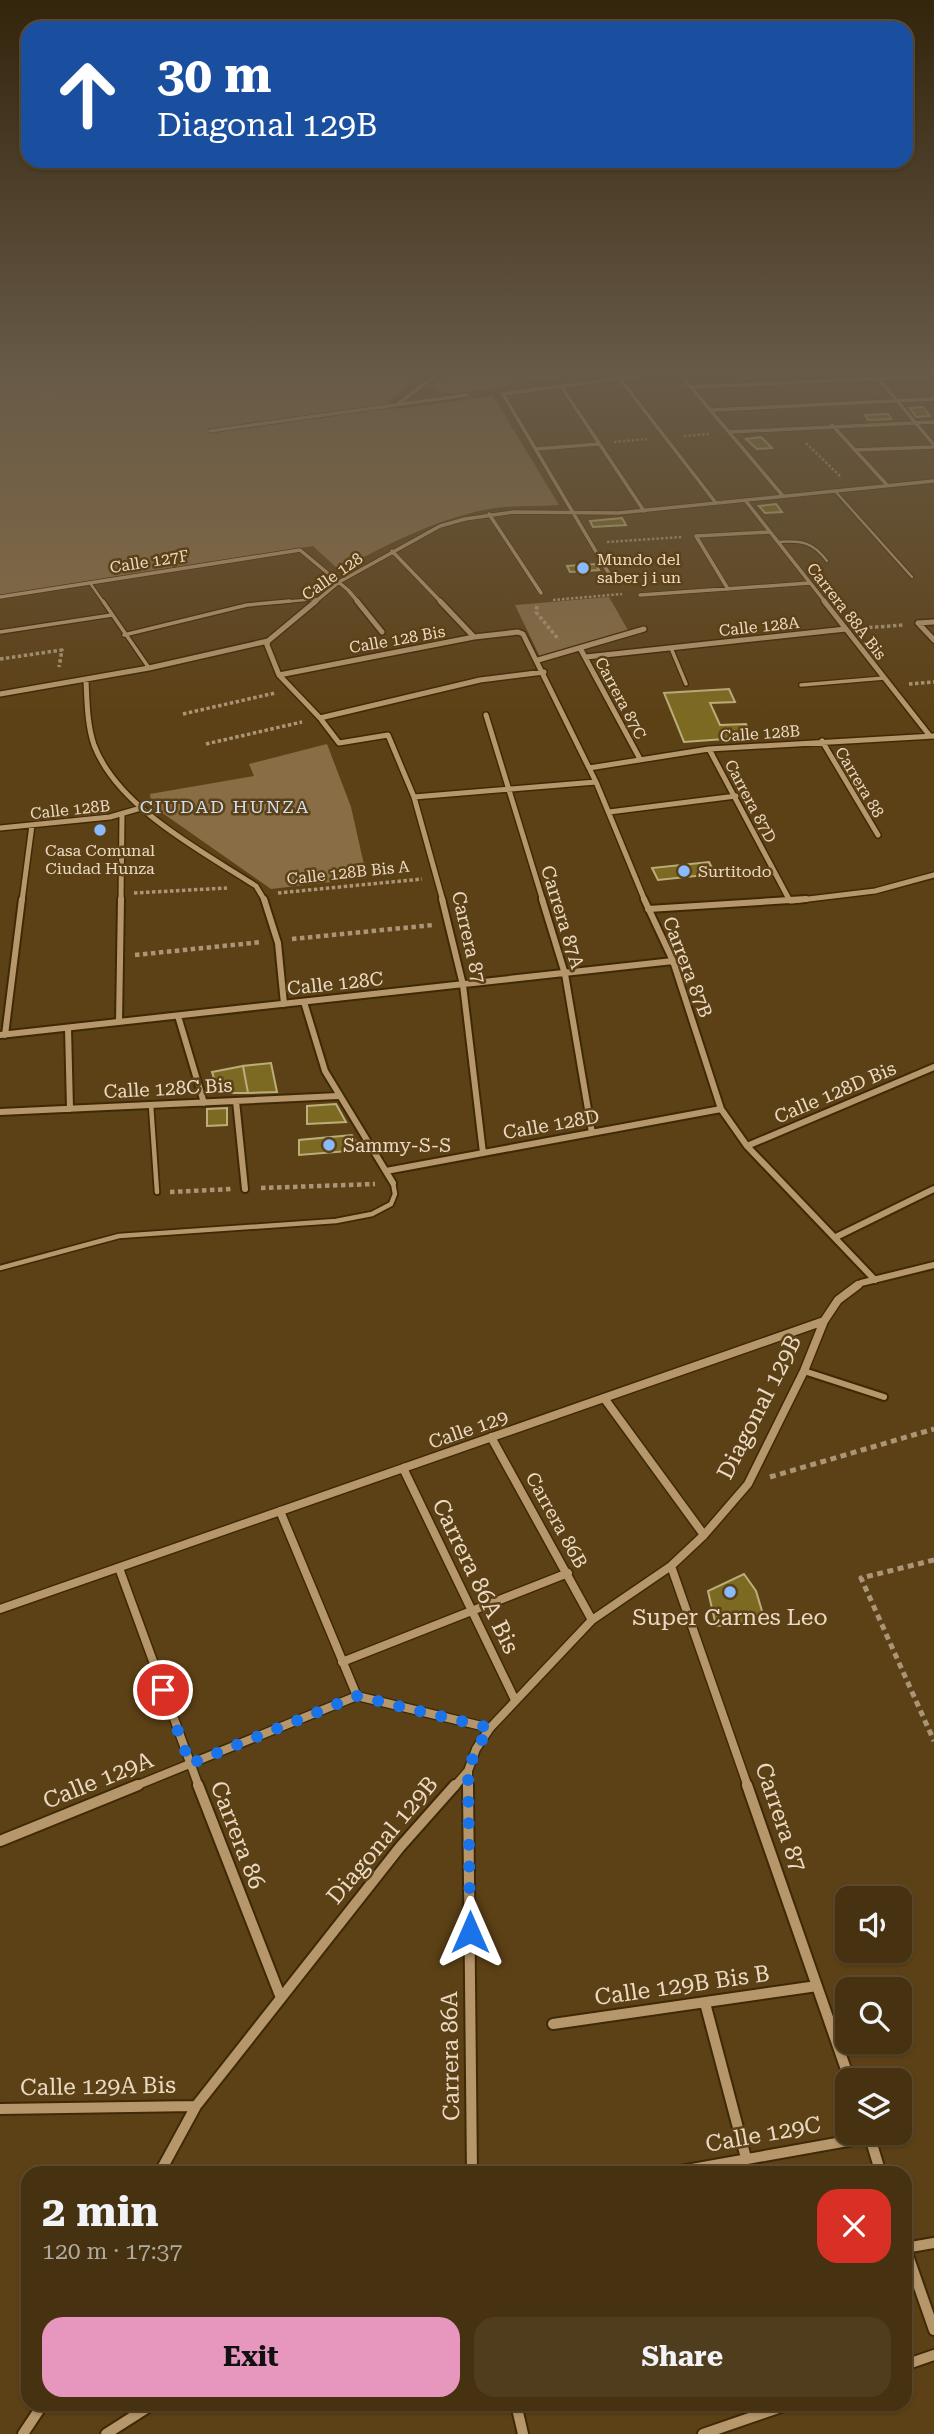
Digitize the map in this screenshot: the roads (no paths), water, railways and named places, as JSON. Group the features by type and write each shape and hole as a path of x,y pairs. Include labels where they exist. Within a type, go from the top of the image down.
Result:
{"street":[{"path":"558,486 611,577"},
{"path":"627,486 644,511"},
{"path":"703,486 716,503"},
{"path":"773,486 782,496"},
{"name":"Calle 128","path":"0,694 149,668 268,641 339,582 392,551 440,526 489,514 644,511 882,486"},
{"name":"Carrera 88A Bis","path":"745,500 932,736"},
{"path":"489,514 541,593"},
{"path":"728,589 696,536 770,532"},
{"name":"Calle 127F","path":"0,597 301,550 339,582"},
{"path":"392,551 474,637"},
{"name":"Calle 128 Bis","path":"339,582 382,632"},
{"path":"640,595 810,583"},
{"path":"934,622 918,624 934,640"},
{"path":"538,660 644,629"},
{"name":"Calle 128A","path":"586,657 846,629"},
{"name":"Calle 128 Bis","path":"279,675 474,637 521,633"},
{"name":"Carrera 87B","path":"521,633 538,660 596,782 648,909 673,961 721,1109 747,1146 875,1280"},
{"path":"268,641 267,645 279,675 290,690 320,718 480,680 544,672"},
{"name":"Carrera 87C","path":"580,648 640,760"},
{"path":"86,680 93,740 98,753 141,808 256,886 263,895 276,941 284,1004"},
{"name":"Carrera 87A","path":"486,715 565,974 592,1133"},
{"name":"Carrera 87","path":"320,718 339,743 388,736 414,797 463,985 483,1153"},
{"name":"Calle 128B","path":"589,768 709,749 932,736"},
{"name":"Carrera 88","path":"822,741 878,835"},
{"name":"Carrera 87D","path":"709,749 790,901"},
{"path":"414,797 596,782"},
{"path":"609,812 736,796"},
{"name":"Calle 128B","path":"0,828 122,815 141,808"},
{"path":"119,1023 123,894 122,815"},
{"path":"3,1035 32,825"},
{"path":"648,909 790,901 875,891 934,875"},
{"name":"Calle 128C","path":"3,1035 673,961"},
{"path":"304,1002 325,1071 393,1183"},
{"path":"178,1016 204,1103"},
{"path":"68,1028 71,1109"},
{"name":"Calle 128D Bis","path":"747,1146 934,1068"},
{"name":"Calle 128C Bis","path":"0,1112 338,1096"},
{"path":"236,1101 245,1189"},
{"name":"Calle 128D","path":"386,1171 721,1109"},
{"path":"836,1237 934,1189"},
{"path":"824,1321 848,1290 934,1265"},
{"name":"Diagonal 129B","path":"163,2166 196,2106 400,1847 468,1771 476,1749 490,1728 592,1620 671,1566 704,1535 748,1484 804,1371 824,1321"},
{"name":"Calle 129","path":"0,1609 824,1321"},
{"path":"604,1398 704,1535"},
{"name":"Carrera 86B","path":"491,1437 592,1620"},
{"name":"Carrera 86A Bis","path":"403,1468 515,1700"},
{"path":"280,1511 357,1696 490,1728"},
{"name":"Carrera 87","path":"671,1566 845,2068"},
{"name":"Carrera 86","path":"119,1568 190,1764 281,1998"},
{"path":"342,1662 568,1573"},
{"name":"Calle 129A","path":"0,1841 357,1696"},
{"name":"Carrera 86A","path":"468,1771 472,2166"},
{"name":"Calle 129B Bis B","path":"552,2024 817,1986"},
{"path":"705,2003 746,2158"},
{"name":"Calle 129A Bis","path":"0,2109 196,2106"},
{"name":"Calle 129C","path":"705,2166 835,2141"},
{"path":"872,2145 879,2166"},
{"path":"912,2246 934,2243"},
{"path":"912,2267 934,2330"},
{"path":"912,2363 934,2356"},
{"path":"23,2434 38,2411"},
{"path":"106,2434 142,2411"},
{"path":"518,2411 523,2434"},
{"path":"704,2434 770,2411"}],"lane":[{"path":"835,491 912,577"},
{"path":"778,542 808,541 818,548 827,561"},
{"path":"90,583 149,668"},
{"path":"124,635 247,605 317,599"},
{"path":"0,632 112,615"},
{"path":"671,648 686,684"},
{"path":"801,685 884,678"},
{"path":"151,1105 157,1192"},
{"path":"0,1268 119,1236 336,1221 372,1214 391,1204 395,1194 393,1183"},
{"path":"804,1371 884,1396"}],"place":[{"name":"Mundo del saber j i un","path":"583,568"},
{"name":"Casa Comunal Ciudad Hunza","path":"100,830"},
{"name":"Surtitodo","path":"684,871"},
{"name":"Sammy-S-S","path":"329,1145"},
{"name":"Super Carnes Leo","path":"730,1592"}],"district":[{"name":"CIUDAD HUNZA","path":"225,807"}]}
